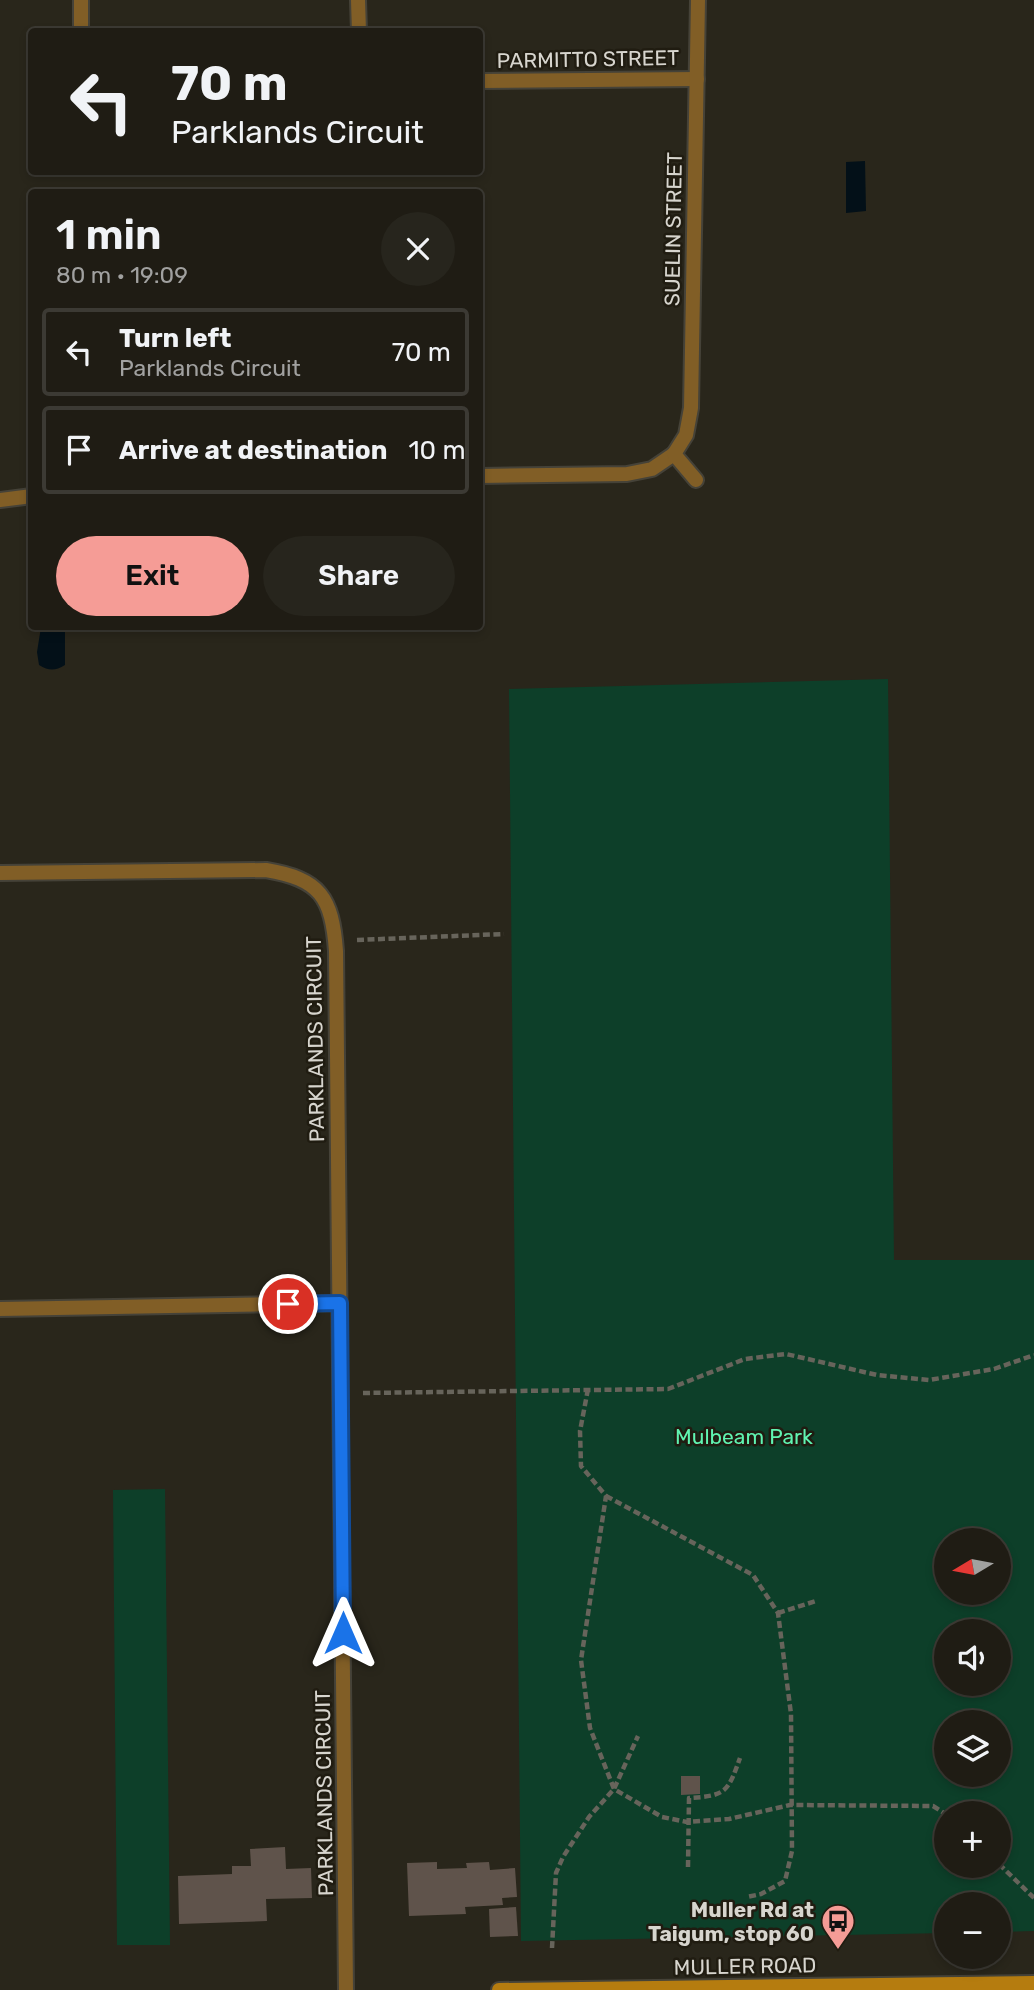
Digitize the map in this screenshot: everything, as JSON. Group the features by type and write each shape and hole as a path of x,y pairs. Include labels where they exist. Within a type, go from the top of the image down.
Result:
{"street":[{"path":"81,0 81,28"},
{"path":"358,0 359,28"},
{"name":"SUELIN STREET","path":"674,454 686,435 691,408 698,0"},
{"name":"PARMITTO STREET","path":"483,81 697,79"},
{"path":"483,475 627,474 652,468 674,454 696,480"},
{"path":"0,500 28,496"},
{"name":"PARKLANDS CIRCUIT","path":"0,873 266,870 300,878 324,898 331,912 335,941 346,1990"},
{"path":"0,1309 340,1303"},
{"name":"MULLER ROAD","path":"499,1990 1034,1983"}],"path":[{"path":"335,941 504,934"},
{"path":"341,1393 668,1389 745,1359 786,1354 877,1375 929,1380 994,1369 1034,1355"},
{"path":"588,1389 580,1431 581,1466 606,1496 754,1575 778,1612 791,1714 792,1851 785,1881 761,1894 747,1896"},
{"path":"606,1496 581,1660 590,1728 614,1789 662,1817 687,1822 729,1819 790,1805 934,1807"},
{"path":"778,1612 816,1601"},
{"path":"552,1948 556,1873 589,1817 614,1789 638,1737"},
{"path":"688,1867 689,1798 724,1792 730,1786 740,1758"},
{"path":"1011,1876 1034,1898"}],"green space":[{"name":"Mulbeam Park","path":"888,679 894,1260 1034,1260 1034,1931 1011,1932 1011,1892 934,1892 934,1933 521,1941 509,689"},
{"path":"165,1489 170,1945 117,1945 113,1490"}],"shaded area":[{"path":"865,161 866,211 846,213 846,162"},
{"path":"41,630 65,630 65,665 52,670 39,665 37,652"}],"building":[{"path":"681,1776 700,1776 700,1794 681,1795"},
{"path":"285,1847 286,1869 311,1868 312,1898 266,1899 267,1921 179,1924 178,1876 232,1874 232,1866 251,1866 250,1849"},
{"path":"437,1862 437,1869 467,1868 466,1863 489,1862 490,1870 515,1868 517,1897 502,1898 503,1905 465,1907 466,1914 409,1916 407,1863"},
{"path":"516,1907 518,1936 490,1937 489,1909"}],"place":[{"name":"Muller Rd at Taigum, stop 60","path":"838,1951"}],"route":[{"path":"288,1304 340,1303 343,1633"}]}
